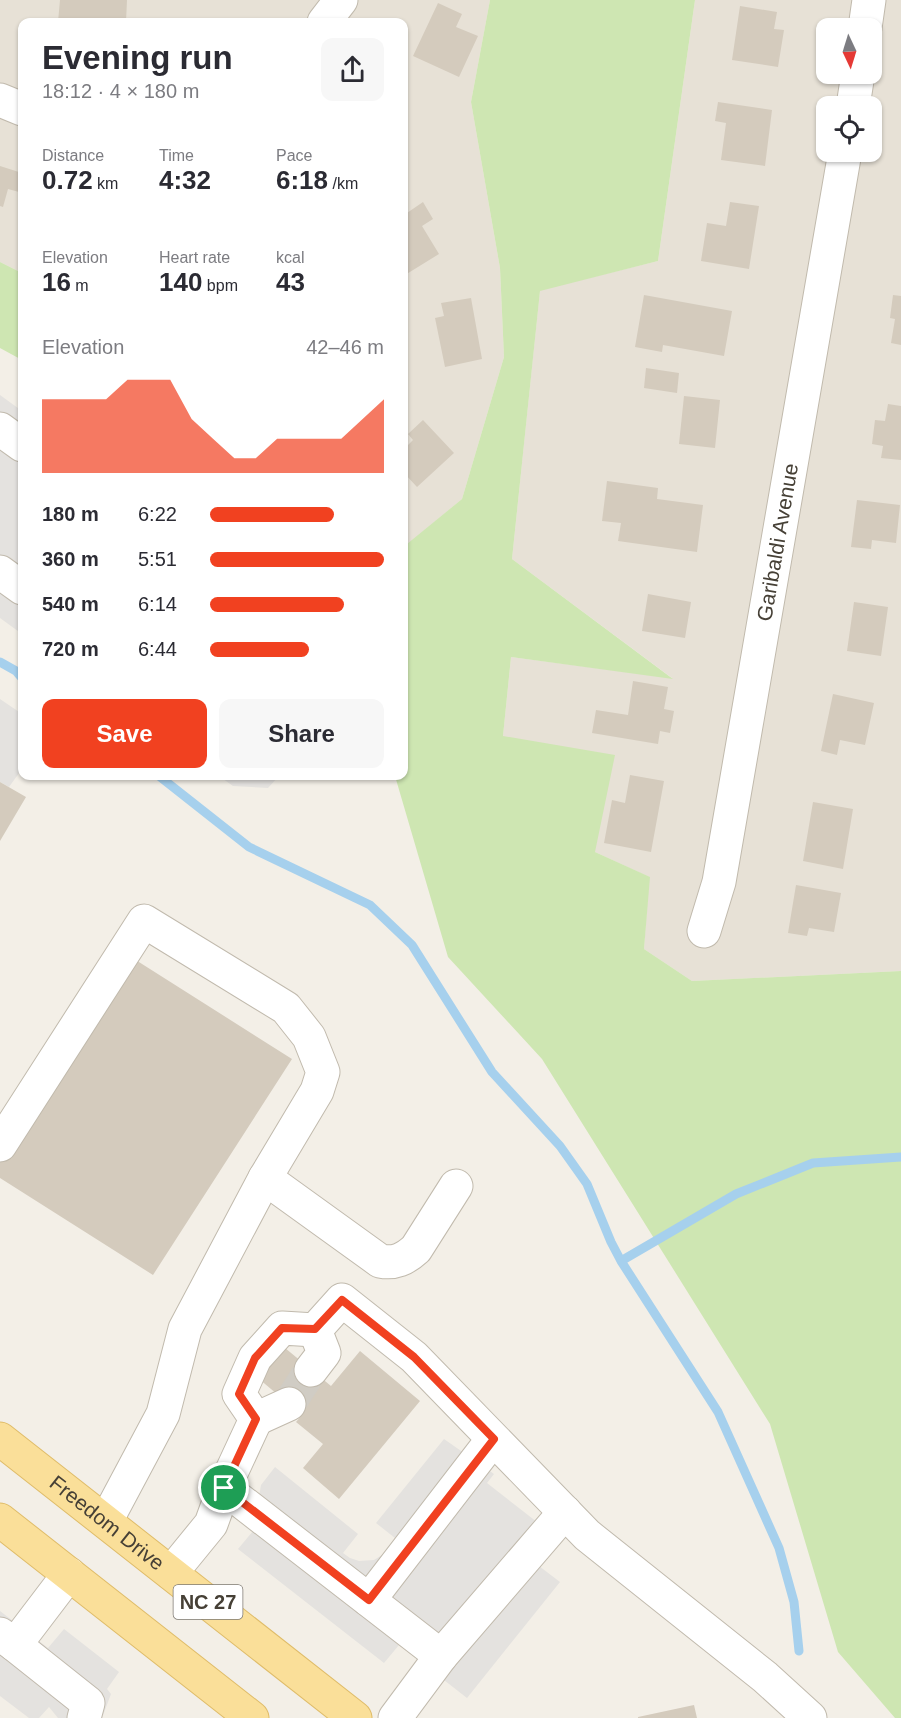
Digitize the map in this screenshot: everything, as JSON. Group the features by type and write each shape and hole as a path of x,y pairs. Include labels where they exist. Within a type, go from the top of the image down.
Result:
{"main road":[{"name":"Freedom Drive","path":"0,1439 355,1718"},
{"name":"NC 27","path":"0,1520 252,1718"}],"street":[{"path":"327,18 341,0"},
{"path":"866,18 869,0"},
{"path":"0,100 18,107"},
{"name":"Garibaldi Avenue","path":"704,931 719,882 844,162"},
{"path":"0,429 18,442"},
{"path":"0,572 18,585"},
{"path":"0,1145 144,921 286,1008 309,1037 323,1072 317,1091 265,1178 185,1329 163,1414 106,1521"},
{"path":"265,1178 380,1261 392,1264 407,1257 416,1249 456,1186"},
{"path":"256,1419 239,1394 255,1358 282,1328 315,1329 342,1300 414,1357 587,1535 765,1677 810,1718"},
{"path":"312,1370 324,1353 315,1329"},
{"path":"171,1573 211,1524 224,1488 256,1419 289,1404"},
{"path":"369,1600 494,1439"},
{"path":"224,1488 441,1656"},
{"path":"395,1718 441,1656 565,1512"},
{"path":"69,1575 7,1640 88,1703 84,1718"}],"shaded area":[{"path":"0,0 490,0 471,102 500,268 504,357 462,499 408,544 408,18 18,18 18,271 0,262"},
{"path":"695,0 901,0 901,971 692,981 644,949 649,877 595,852 503,736 511,657 672,678 512,559 540,290 658,261"},
{"path":"0,395 18,408 18,631 0,618"},
{"path":"0,699 18,711 18,775 9,787 0,782"},
{"path":"225,780 275,780 268,788 233,786"},
{"path":"444,1439 494,1474 487,1483 560,1540 539,1566 560,1582 467,1698 399,1645 384,1663 238,1549 253,1531 261,1485 275,1467 358,1534 343,1553 359,1561 374,1560 382,1555 395,1538 376,1523"},
{"path":"0,1611 48,1648 64,1629 119,1672 107,1689 111,1694 102,1718 58,1718 49,1707 39,1718 29,1718 0,1696"}],"green space":[{"path":"490,0 695,0 658,261 540,291 512,559 673,679 511,657 503,736 615,755 595,852 650,877 644,949 692,981 901,971 901,1718 895,1718 838,1652 770,1424 542,1059 448,957 396,780 408,780 408,543 462,499 504,357 500,268 471,102"},
{"path":"0,262 18,271 18,358 0,348"}],"building":[{"path":"60,0 127,0 126,18 58,18"},
{"path":"438,3 462,14 456,27 478,36 459,77 413,56"},
{"path":"740,6 777,12 774,29 784,30 778,67 732,60"},
{"path":"718,102 772,110 765,166 721,160 726,123 715,121"},
{"path":"0,166 18,172 18,192 8,189 3,207 0,206"},
{"path":"423,202 433,219 422,226 439,254 408,273 408,212"},
{"path":"730,202 759,206 749,269 701,261 707,223 726,226"},
{"path":"644,295 732,311 724,356 663,345 662,352 635,347"},
{"path":"893,295 901,296 901,345 891,343 895,319 890,318"},
{"path":"471,298 482,359 445,367 435,318 444,316 441,303"},
{"path":"646,368 679,373 677,393 644,388"},
{"path":"684,396 720,400 715,448 679,444"},
{"path":"888,404 901,406 901,460 881,458 883,446 872,444 875,420 885,421"},
{"path":"423,420 454,453 417,487 408,477 408,445 413,440 408,434"},
{"path":"607,481 658,488 657,499 703,505 697,552 618,541 621,523 602,521"},
{"path":"857,500 900,505 896,543 872,540 871,549 851,547"},
{"path":"648,594 691,602 685,638 642,631"},
{"path":"854,602 888,607 881,656 847,651"},
{"path":"633,681 668,687 664,709 674,711 670,733 660,731 658,744 592,733 596,710 628,715"},
{"path":"833,694 874,703 865,745 840,740 837,755 821,751"},
{"path":"630,775 664,781 651,852 604,843 612,800 625,803"},
{"path":"0,782 26,797 0,841"},
{"path":"813,802 853,809 843,869 803,861"},
{"path":"796,885 841,893 834,932 809,928 807,936 788,933"},
{"path":"131,957 292,1059 153,1275 0,1178 0,1161"},
{"path":"279,1343 331,1386 360,1351 420,1401 339,1499 303,1468 323,1444 296,1422 302,1415 253,1374"},
{"path":"694,1705 697,1718 638,1718 638,1717"}],"waterway":[{"path":"0,662 18,673"},
{"path":"164,780 249,847 370,905 412,945 492,1072 560,1146 587,1184 621,1261 718,1412 779,1548 794,1602 799,1651"},
{"path":"621,1261 736,1194 813,1163 901,1157"}],"tunnel":[{"path":"289,1404 311,1370"}],"route":[{"path":"342,1300 414,1357 494,1439 369,1600 224,1488 256,1419 239,1394 255,1358 282,1328 315,1329 342,1300"}]}
